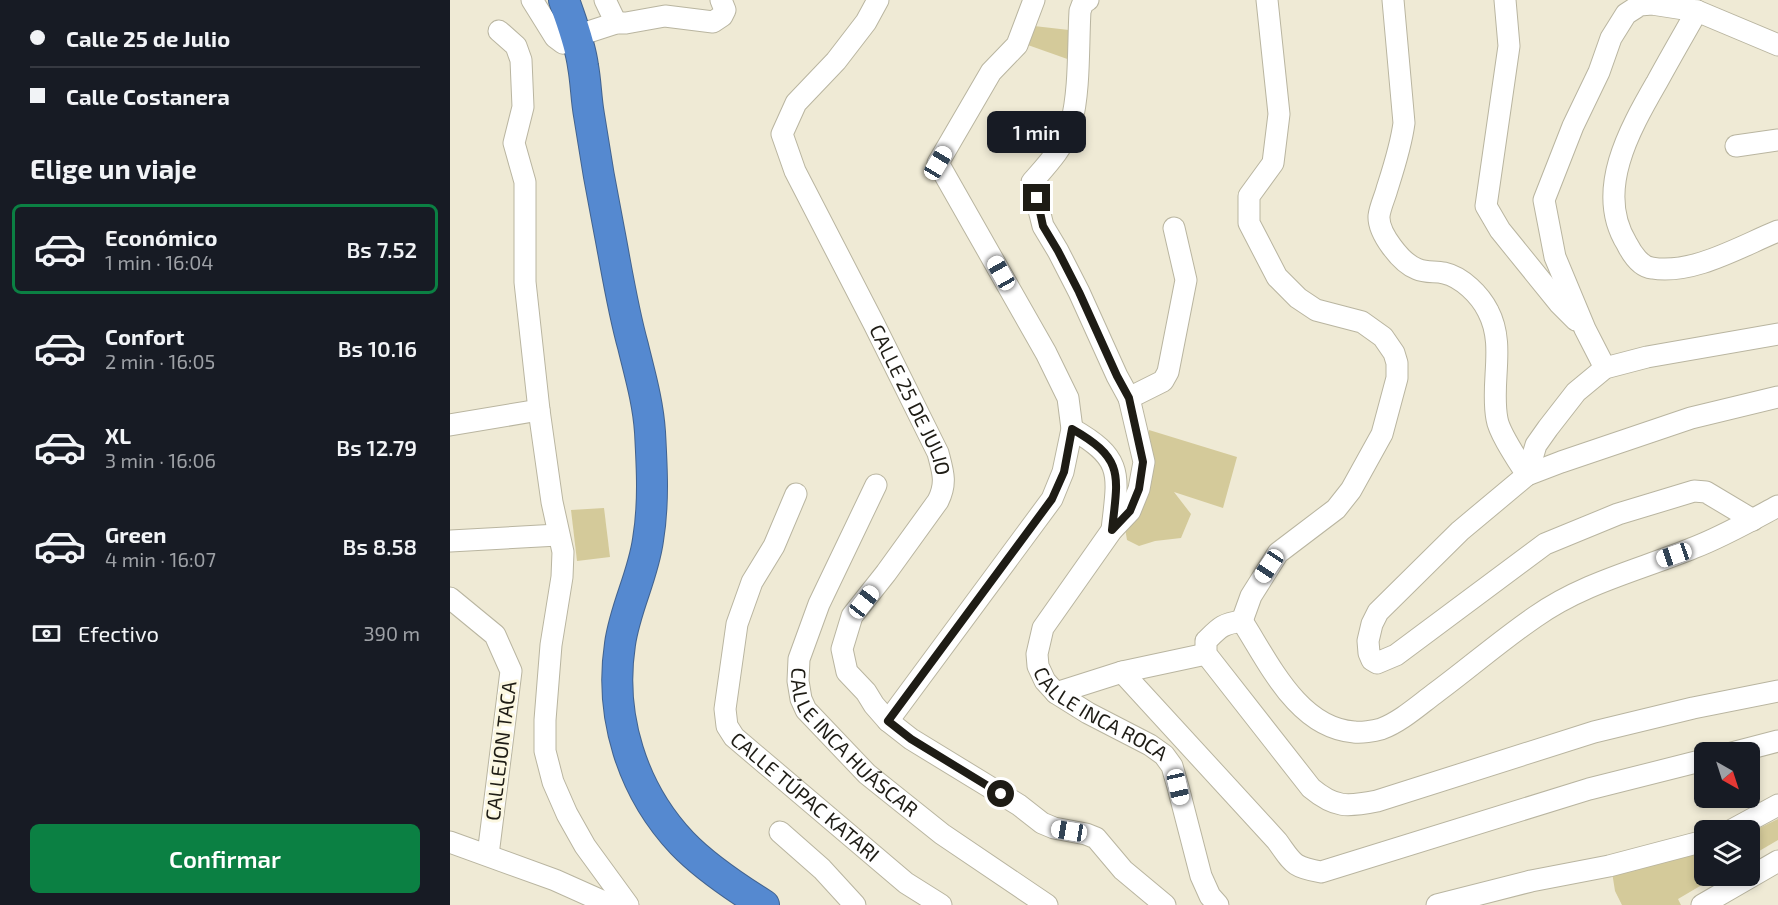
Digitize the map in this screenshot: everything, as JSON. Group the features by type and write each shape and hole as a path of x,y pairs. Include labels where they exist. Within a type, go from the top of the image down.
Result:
{"highway":[{"path":"564,0 583,64 600,183 626,315 645,388 650,428 653,489 648,540 620,644 617,680 619,716 626,745 645,794 666,824 700,859 731,884 764,905"}],"street":[{"path":"532,0 555,37 563,43 576,36 616,23 665,16 713,22 722,16 723,5"},
{"path":"605,0 616,23"},
{"name":"CALLE 25 DE JULIO","path":"878,0 866,22 836,61 796,103 782,134 795,171 938,453 945,476 944,490 938,501 852,616 842,649 847,672 888,721 911,739 1019,806 1042,824 1096,838 1123,870 1165,905"},
{"path":"888,721 1052,499 1064,472 1072,429 1068,398 1046,353 938,163 991,72 1017,45 1034,0"},
{"path":"1242,621 1251,596 1278,554 1336,509 1351,490 1382,434 1397,378 1394,353 1383,337 1362,322 1316,310 1298,298 1277,277 1249,223 1249,196 1273,163 1279,114 1267,0"},
{"path":"1392,0 1404,123 1401,143 1379,216 1382,229 1386,240 1414,269 1445,273 1463,283 1479,296 1489,311 1498,350 1495,386 1497,421 1527,476"},
{"path":"1505,0 1509,46 1486,206 1500,230 1559,303 1585,329"},
{"name":"CALLE INCA ROCA","path":"1085,1 1080,11 1075,99 1071,125 1055,155 1032,182 1043,226 1079,292 1129,398 1143,462 1139,489 1130,511 1112,530 1043,628 1037,654 1038,666 1056,693 1164,755 1172,766 1201,876 1210,896 1218,905"},
{"path":"1605,368 1585,329 1555,257 1544,200 1573,126 1599,72 1611,38 1626,14 1640,5 1652,4 1697,11 1778,45"},
{"path":"1697,11 1638,114 1622,149 1615,184 1614,208 1624,240 1634,256 1650,268 1671,269 1703,264 1778,231"},
{"path":"499,31 516,46 521,60 523,106 514,143 525,182 525,282 539,410 558,535 563,552 562,577 551,645 545,751 553,783 567,814 591,854 628,905"},
{"path":"1736,146 1778,140"},
{"path":"1129,398 1163,381 1168,372 1186,280 1174,228"},
{"path":"1527,476 1536,445 1548,428 1576,392 1605,368 1658,355 1778,334"},
{"path":"1753,520 1706,492 1694,491 1618,514 1545,544 1396,656 1377,663 1372,660 1369,653 1368,641 1378,612 1460,531 1527,476 1561,462 1691,418 1778,397"},
{"path":"450,425 539,410"},
{"path":"1072,429 1091,440 1114,466 1117,482 1112,530"},
{"name":"CALLE INCA HUÁSCAR","path":"876,485 819,604 799,659 798,681 801,699 806,710 867,774 942,834 1047,905"},
{"name":"CALLE TÚPAC KATARI","path":"796,494 774,546 752,582 737,624 725,709 727,726 734,737 906,883 940,905"},
{"path":"1242,621 1278,678 1309,714 1328,725 1354,732 1380,729 1410,712 1534,617 1565,597 1596,583 1694,548 1778,506"},
{"path":"450,541 558,535"},
{"name":"CALLEJON TACA","path":"450,598 495,635 511,671 488,855"},
{"path":"1242,621 1226,623 1216,630 1206,641 1206,654 1311,788 1332,803 1349,807 1377,801 1594,732 1693,708 1778,692"},
{"path":"1056,693 1122,672 1206,654"},
{"path":"1122,672 1277,841 1293,865 1305,870 1321,872 1589,789 1694,763"},
{"path":"1760,746 1778,741"},
{"path":"1750,820 1778,805"},
{"path":"780,832 822,869 855,905"},
{"path":"450,842 555,880 611,905"},
{"path":"1437,905 1531,881 1609,866 1694,844"},
{"path":"1702,905 1778,861"}],"shaded area":[{"path":"1034,26 1069,30 1073,61 1025,44"},
{"path":"1149,430 1237,457 1223,508 1174,492 1191,514 1181,538 1155,541 1139,546 1127,540 1125,528 1140,483"},
{"path":"604,508 610,557 577,561 571,510"},
{"path":"1778,819 1778,840 1760,851 1760,828"},
{"path":"1694,851 1694,886 1700,886 1678,899 1681,905 1622,905 1615,891 1612,872"}],"route":[{"path":"1001,794 911,739 888,721 1052,499 1064,472 1072,429 1091,440 1114,466 1117,482 1112,530 1130,511 1139,489 1143,462 1129,398 1079,292 1043,226 1037,198"}]}
